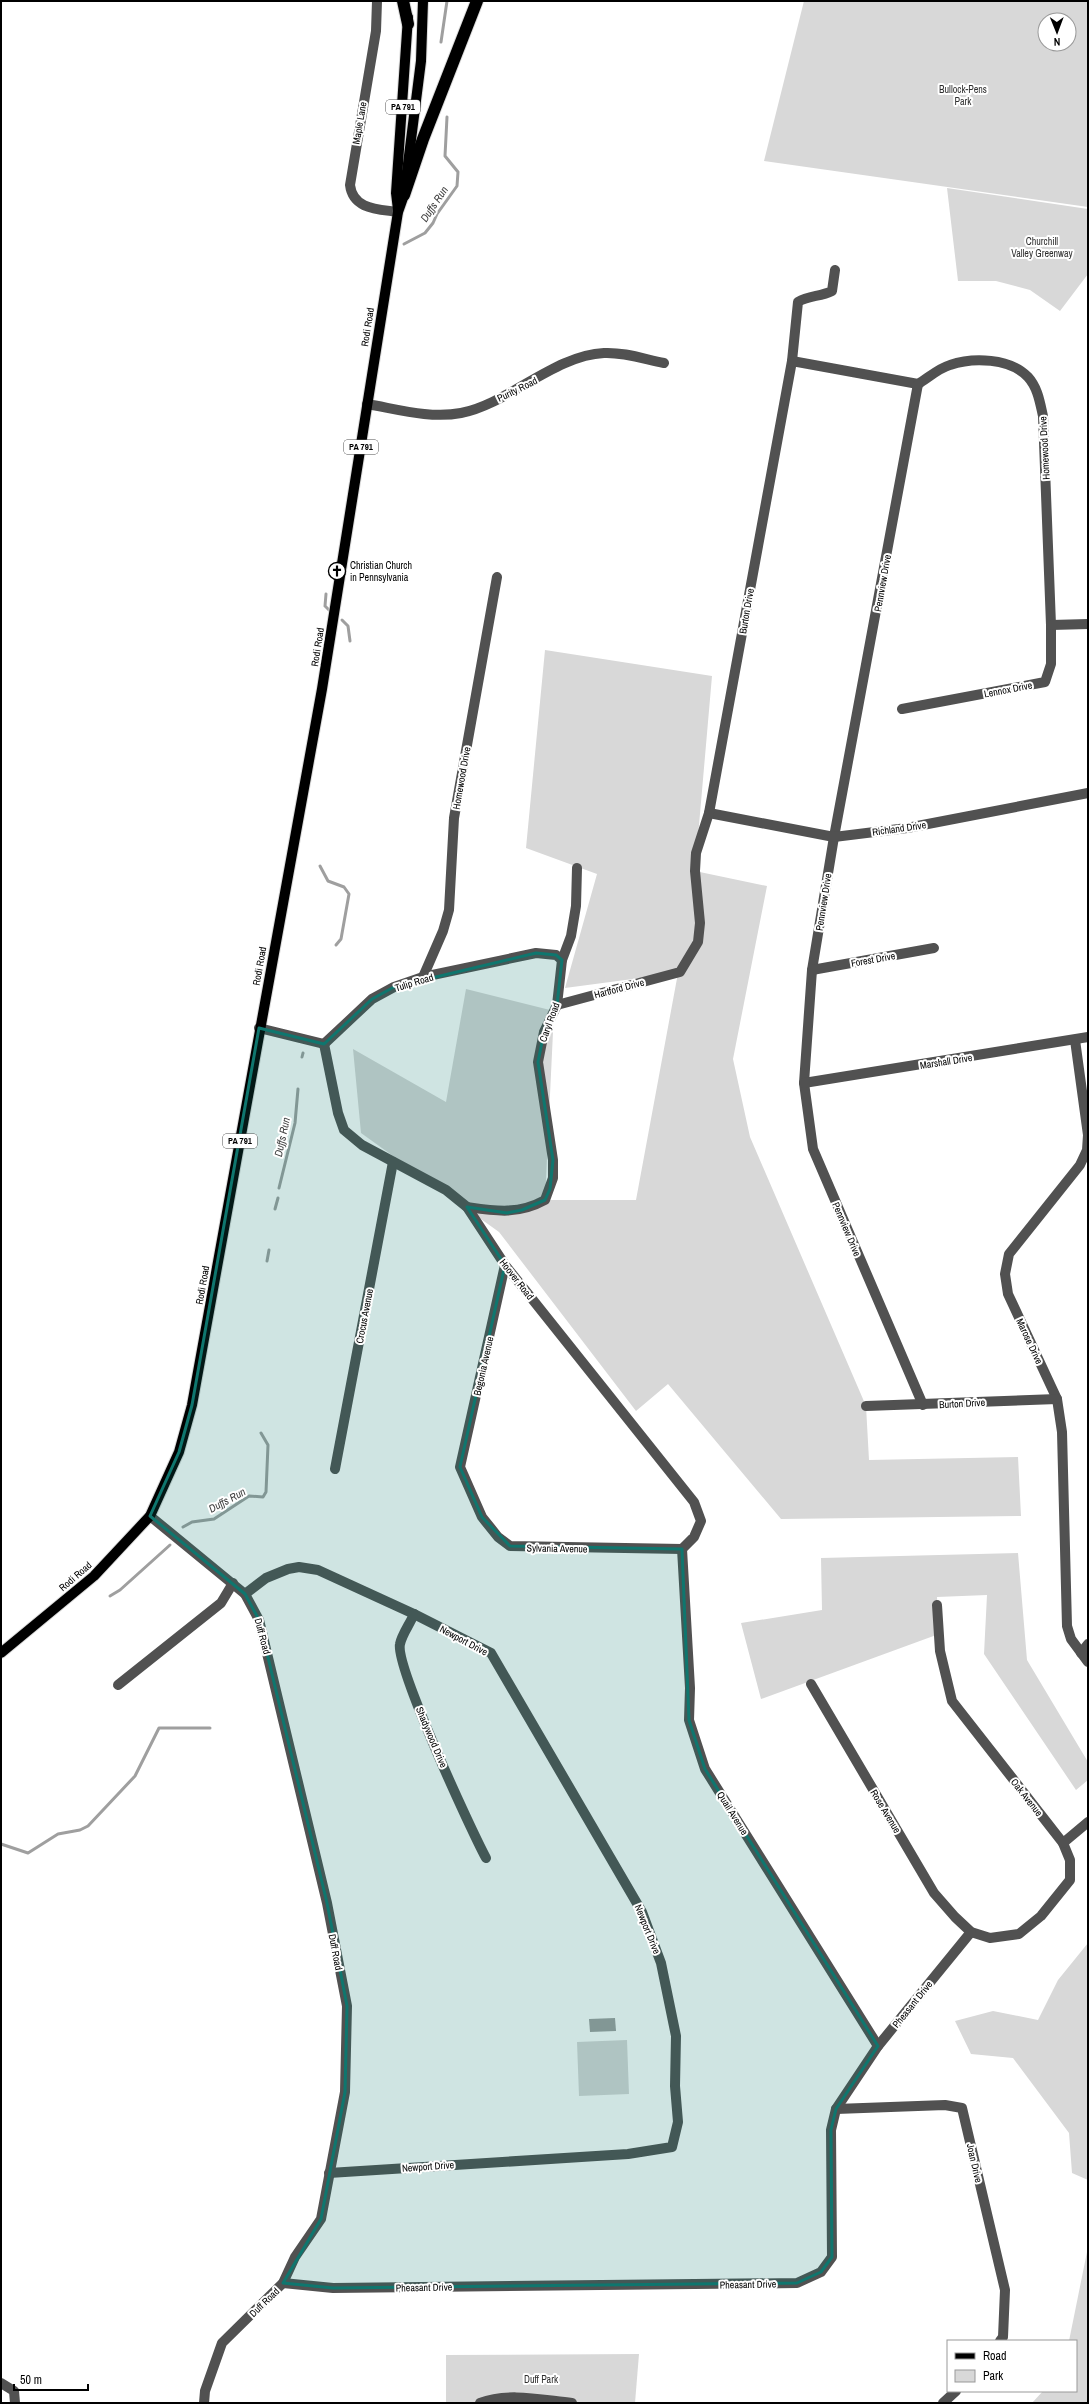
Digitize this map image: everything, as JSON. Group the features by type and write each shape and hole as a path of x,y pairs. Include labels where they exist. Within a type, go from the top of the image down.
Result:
{"highway":[{"path":"403,1 408,24"},
{"path":"404,195 423,139 477,1"}],"main road":[{"name":"Rodi Road","path":"398,212 396,193 408,24 408,1"},
{"name":"Rodi Road","path":"1,1653 94,1576 150,1516 179,1452 192,1405 259,1028 322,689 398,212 404,195 421,60 423,1"}],"street":[{"name":"Maple Lane","path":"377,1 376,31 350,185 351,194 361,204 398,212"},
{"name":"Burton Drive","path":"680,972 698,942 700,923 695,871 696,853 709,813 792,362 798,302 806,296 822,296 832,291 835,270"},
{"name":"Purity Road","path":"367,404 432,414 460,413 483,406 581,357 614,353 664,363"},
{"name":"Homewood Drive","path":"918,384 949,365 976,359 1004,363 1027,376 1037,392 1043,416 1051,625"},
{"path":"792,362 918,384"},
{"name":"Pennview Drive","path":"918,384 834,837 812,970 804,1083 813,1149 923,1404"},
{"name":"Homewood Drive","path":"423,977 443,931 449,910 454,818 497,577"},
{"path":"1051,625 1088,624"},
{"name":"Lennox Drive","path":"902,709 1045,682 1051,664 1051,625"},
{"name":"Richland Drive","path":"709,813 834,837 907,828 1088,793"},
{"name":"Caryl Road","path":"467,1207 507,1212 534,1207 545,1200 553,1178 552,1160 538,1062 544,1032 557,1004 562,960 571,936 576,906 577,868"},
{"name":"Forest Drive","path":"812,970 934,948"},
{"name":"Tulip Road","path":"324,1044 372,999 394,986 423,977 536,952 556,956 562,960"},
{"name":"Hartford Drive","path":"557,1004 680,972"},
{"path":"259,1028 324,1044"},
{"name":"Marshall Drive","path":"804,1083 1088,1037"},
{"name":"Marose Drive","path":"1075,1040 1088,1135 1087,1150 1074,1174 1009,1254 1006,1274 1008,1294 1057,1399 1062,1432 1067,1626 1070,1639 1088,1662"},
{"name":"Hoover Road","path":"324,1044 338,1113 344,1130 362,1145 446,1190 467,1207 505,1265 694,1502 701,1521 694,1537 682,1549"},
{"name":"Crocus Avenue","path":"335,1469 393,1162"},
{"name":"Begonia Avenue","path":"460,1467 505,1265"},
{"name":"Burton Drive","path":"866,1406 1057,1399"},
{"name":"Sylvania Avenue","path":"460,1467 482,1517 498,1537 510,1546 682,1549"},
{"name":"Duff Road","path":"150,1516 245,1594 252,1605 261,1626 327,1903 347,2006 345,2092 321,2219 295,2258 283,2283 222,2343 205,2392 204,2403"},
{"name":"Quail Avenue","path":"682,1549 690,1688 689,1720 705,1769 878,2046"},
{"name":"Newport Drive","path":"245,1594 277,1572 293,1567 305,1567 326,1573 414,1614 490,1653 642,1912 661,1963 676,2036 675,2086 678,2122 672,2147 628,2154 329,2172"},
{"path":"118,1685 221,1603 233,1583"},
{"name":"Oak Avenue","path":"937,1605 940,1651 952,1701 1063,1843 1070,1860 1070,1880 1040,1916 1018,1934 990,1938 972,1932"},
{"name":"Shadywood Drive","path":"414,1614 400,1645 408,1681 473,1833 486,1858"},
{"path":"1081,1653 1088,1644"},
{"name":"Rose Avenue","path":"810,1684 934,1893 955,1917 972,1932"},
{"path":"1063,1843 1088,1822"},
{"name":"Pheasant Drive","path":"283,2283 334,2288 797,2283 821,2272 832,2257 831,2130 836,2109 878,2046 972,1932"},
{"name":"Joan Drive","path":"836,2109 945,2105 962,2108 1005,2290 1003,2337 1001,2340"},
{"path":"1,2383 14,2391 15,2403"},
{"path":"943,2403 955,2392"},
{"path":"480,2403 493,2398 529,2398 572,2403"}],"highlighted area":[{"path":"536,953 556,955 562,960 557,1005 544,1032 538,1062 553,1160 550,1189 545,1200 522,1210 507,1213 467,1207 505,1265 460,1467 471,1496 482,1517 510,1546 682,1549 689,1720 705,1769 878,2046 836,2109 831,2130 832,2257 821,2272 797,2283 333,2288 283,2283 321,2219 345,2092 347,2006 327,1903 259,1620 245,1594 150,1516 179,1452 192,1405 259,1028 324,1044 372,999 394,987"}],"green space":[{"name":"Bullock-Pens Park","path":"804,1 1088,1 1088,207 764,161"},
{"name":"Churchill Valley Greenway","path":"947,188 1088,209 1088,274 1060,311 1030,290 996,281 958,281"},
{"path":"545,650 712,676 695,871 767,886 733,1059 750,1137 866,1406 869,1460 1018,1457 1021,1516 781,1519 668,1384 636,1411 499,1232 361,1133 353,1049 446,1102 466,989 554,1011 545,1200 636,1200 678,973 565,988 597,874 526,848"},
{"path":"1018,1553 1027,1660 1088,1762 1088,1780 1076,1790 984,1654 987,1595 937,1597 939,1634 761,1699 741,1623 822,1610 821,1558"},
{"path":"1088,1943 1088,2180 1072,2173 1069,2133 1013,2058 971,2054 955,2021 993,2011 1038,2020 1058,1980"},
{"path":"627,2040 629,2094 579,2096 577,2042"},
{"path":"1088,2247 1088,2403 1032,2403 1042,2392 1077,2392 1077,2340 1069,2340"},
{"name":"Duff Park","path":"639,2354 635,2403 446,2403 446,2355"}],"shaded area":[{"path":"615,2018 616,2031 590,2032 589,2019"}],"waterway":[{"name":"Duffs Run","path":"441,42 447,1"},
{"name":"Duffs Run","path":"404,244 425,233 457,186 458,172 445,156 447,117"},
{"name":"Duffs Run","path":"326,594 325,606 329,610"},
{"name":"Duffs Run","path":"342,620 348,626 350,641"},
{"name":"Duffs Run","path":"320,866 328,881 344,887 349,894 341,939 336,945"},
{"name":"Duffs Run","path":"302,1057 303,1053"},
{"name":"Duffs Run","path":"279,1188 295,1123 298,1089"},
{"name":"Duffs Run","path":"275,1209 278,1198"},
{"name":"Duffs Run","path":"267,1261 269,1250"},
{"name":"Duffs Run","path":"183,1527 192,1522 214,1519 249,1496 263,1497 266,1492 268,1445 261,1433"},
{"name":"Duffs Run","path":"110,1596 120,1590 170,1545"},
{"path":"1,1844 28,1853 58,1834 80,1830 88,1826 135,1776 159,1728 210,1728"}],"place":[{"name":"Christian Church in Pennsylvania","path":"337,571"}]}
